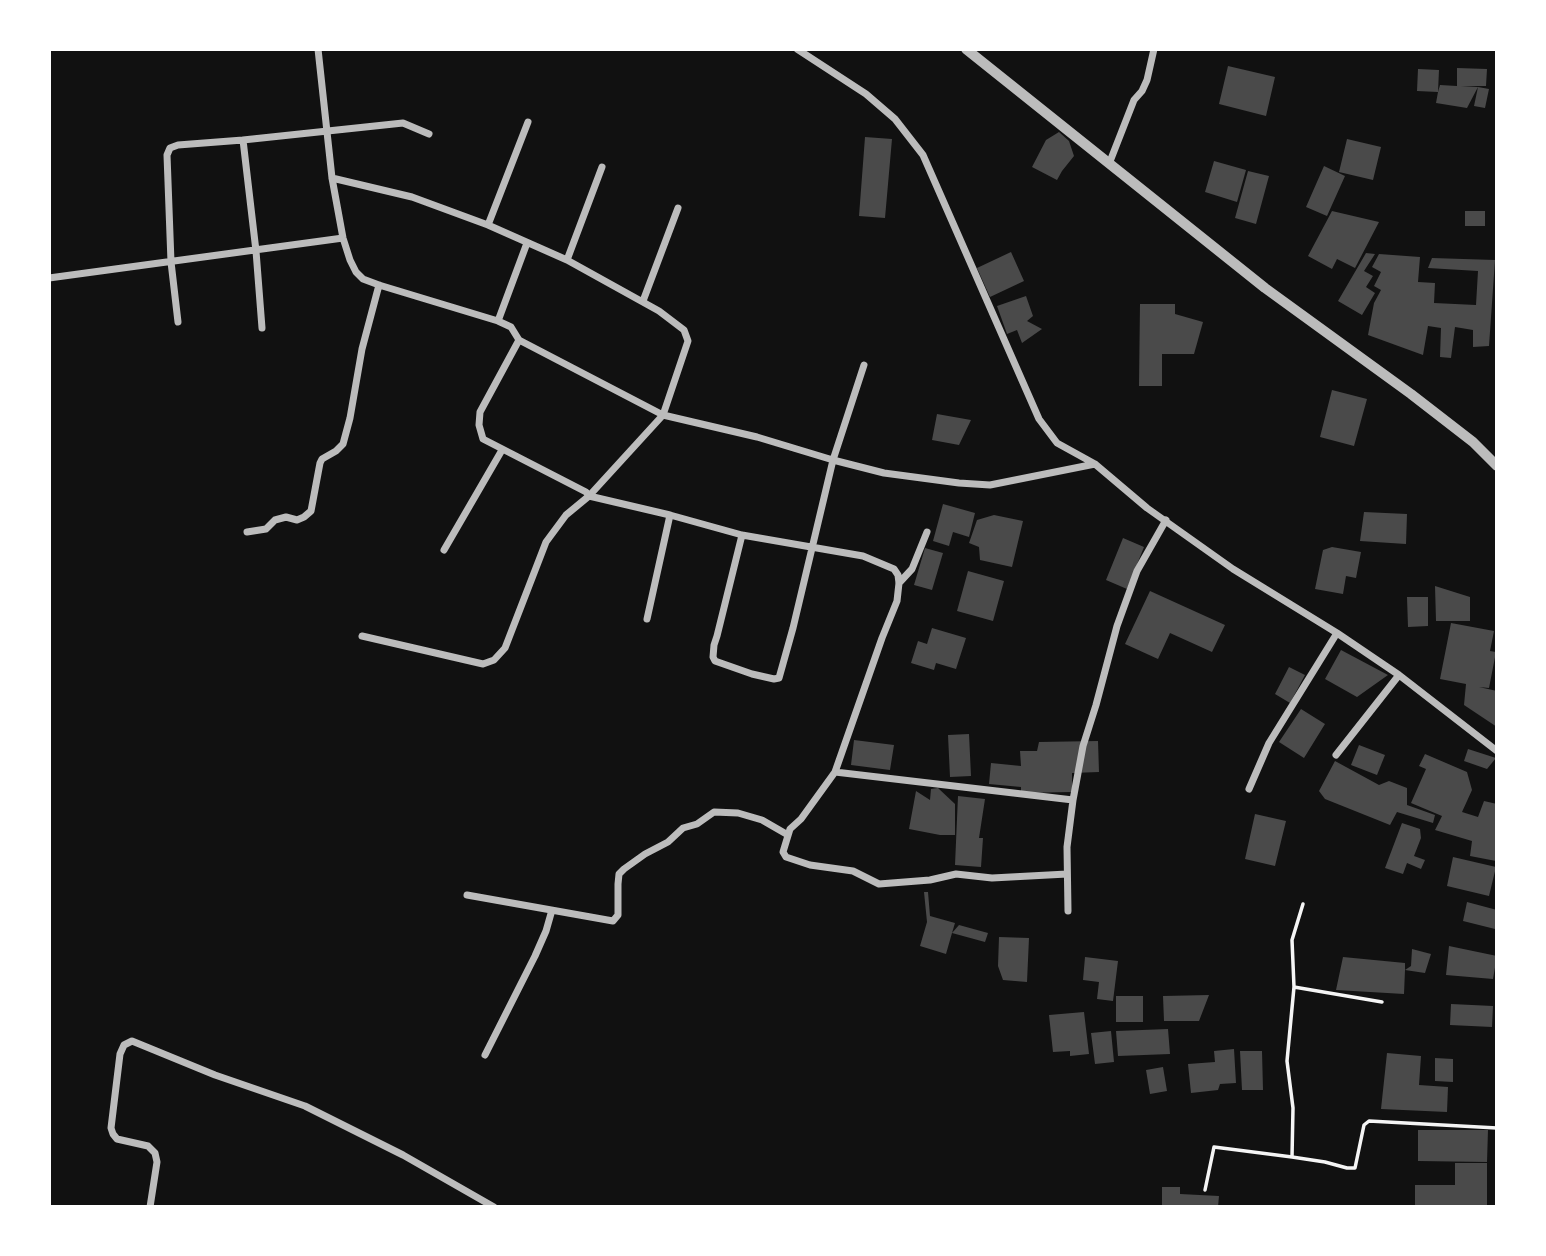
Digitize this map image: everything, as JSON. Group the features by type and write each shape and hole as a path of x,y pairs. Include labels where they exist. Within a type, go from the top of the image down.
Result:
{"street":[{"path":"319,49 332,178 350,260 363,279 498,321 510,327 519,340 663,415 757,437 884,473 958,484 990,485 1096,464"},
{"path":"797,49 866,94 895,119 923,155 1039,419 1057,443 1096,464 1147,508 1233,569 1399,675 1497,751"},
{"path":"966,49 1265,288 1473,442 1497,466"},
{"path":"1109,164 1134,100 1147,80 1154,49"},
{"path":"488,225 528,122"},
{"path":"178,322 171,262 167,155 170,148 178,145 403,123 429,134"},
{"path":"243,140 262,328"},
{"path":"567,260 602,167"},
{"path":"332,178 412,197 488,225 567,260 659,311 684,330 688,341 663,415 589,496 566,515 546,542 505,648 494,660 483,664 362,636"},
{"path":"643,301 678,208"},
{"path":"49,278 344,238"},
{"path":"498,321 527,243"},
{"path":"247,532 266,529 275,520 286,517 297,520 310,511 320,463 343,444 362,349 379,285"},
{"path":"519,340 480,412 484,439 589,496 742,535 863,556 894,569 900,583"},
{"path":"742,535 713,657 715,661 752,674 779,678 833,460 864,365"},
{"path":"444,550 502,450"},
{"path":"647,619 670,515"},
{"path":"1068,911 1067,847 1083,746 1117,626 1137,571 1166,520"},
{"path":"927,532 912,569 900,583 897,601 835,772 789,832 783,852 786,858 810,865 853,871 879,884 930,880 956,874 992,878 1068,874"},
{"path":"1249,789 1269,743 1337,633"},
{"path":"1336,755 1399,675"},
{"path":"835,772 1073,800"},
{"path":"467,895 609,922 615,920 618,915 620,874 624,869 668,842 683,828 697,824 714,811 738,813 789,832"},
{"path":"485,1055 535,956 552,910"},
{"path":"150,1207 157,1162 155,1153 148,1146 117,1139 111,1128 120,1054 124,1045 132,1041 215,1075 305,1106 403,1155 494,1207"}],"path":[{"path":"1292,1157 1293,1108 1287,1061 1294,987 1292,940 1303,904"},
{"path":"1294,987 1382,1002"},
{"path":"1205,1190 1214,1147 1354,1168 1364,1125 1369,1121 1497,1128"}],"building":[{"path":"1228,66 1275,77 1266,116 1219,104"},
{"path":"1457,68 1487,69 1486,86 1461,86 1478,87 1467,108 1436,103 1440,85 1457,86"},
{"path":"1418,69 1439,70 1438,92 1417,91"},
{"path":"1478,87 1489,89 1485,108 1474,106"},
{"path":"1059,132 1069,141 1074,156 1057,180 1032,167 1046,140"},
{"path":"865,137 892,139 885,218 859,216"},
{"path":"1347,139 1381,147 1373,180 1339,172"},
{"path":"1214,161 1246,170 1237,202 1205,192"},
{"path":"1324,166 1345,176 1327,216 1306,207"},
{"path":"1248,171 1269,176 1256,224 1235,218"},
{"path":"1332,211 1379,222 1355,268 1337,259 1332,269 1308,256"},
{"path":"1465,211 1485,211 1485,226 1465,226"},
{"path":"1011,252 1024,281 990,297 977,268"},
{"path":"1366,253 1375,254 1364,271 1373,276 1366,287 1375,293 1362,315 1338,301"},
{"path":"1379,254 1420,257 1418,282 1435,283 1434,303 1476,305 1478,271 1428,268 1432,258 1495,260 1489,346 1473,347 1473,330 1455,327 1451,358 1440,357 1441,328 1428,326 1423,355 1368,335 1374,303 1381,290 1374,286 1381,272 1372,267"},
{"path":"1026,296 1033,316 1027,321 1042,329 1022,343 1017,330 1007,334 997,306"},
{"path":"1140,304 1175,304 1175,314 1203,322 1194,354 1162,354 1162,386 1139,386"},
{"path":"1332,390 1367,399 1354,446 1320,437"},
{"path":"937,414 971,420 959,445 932,440"},
{"path":"943,504 975,513 969,537 953,532 949,546 933,541"},
{"path":"1364,512 1407,514 1406,544 1360,541"},
{"path":"994,515 1023,521 1012,567 980,560 979,547 969,543 977,520"},
{"path":"1123,538 1144,547 1127,589 1106,580"},
{"path":"1332,547 1361,552 1356,578 1346,576 1343,594 1315,589 1323,550"},
{"path":"925,548 943,553 932,590 914,585"},
{"path":"968,571 1004,581 993,621 957,611"},
{"path":"1435,586 1470,597 1470,621 1436,621"},
{"path":"1150,591 1225,625 1212,652 1170,633 1158,659 1125,644"},
{"path":"1407,597 1428,597 1428,626 1408,627"},
{"path":"1451,623 1494,631 1490,651 1496,652 1489,688 1479,687 1497,691 1497,727 1464,705 1466,684 1440,679"},
{"path":"932,628 966,638 956,669 936,663 934,670 911,663 918,641 927,644"},
{"path":"1341,650 1388,675 1357,697 1325,679"},
{"path":"1289,667 1305,675 1290,703 1275,694"},
{"path":"1301,709 1325,724 1304,758 1279,742"},
{"path":"969,734 971,776 950,777 948,735"},
{"path":"854,740 894,745 890,770 851,765"},
{"path":"1098,741 1099,772 1072,773 1072,792 1021,793 1021,787 989,784 991,763 1021,766 1020,751 1037,751 1039,742"},
{"path":"1359,745 1385,755 1377,775 1351,765"},
{"path":"1468,749 1496,758 1487,769 1464,761"},
{"path":"1425,754 1467,772 1472,790 1462,812 1478,817 1484,801 1497,804 1496,861 1470,856 1472,841 1435,830 1442,816 1411,803 1426,769 1419,766"},
{"path":"1335,761 1379,785 1389,781 1407,788 1407,805 1435,815 1433,823 1397,812 1390,825 1325,799 1319,791"},
{"path":"938,788 955,804 955,835 909,829 916,791 930,800 931,789"},
{"path":"958,796 985,799 979,838 983,838 981,867 955,865"},
{"path":"1255,814 1286,821 1275,866 1245,859"},
{"path":"1402,823 1420,829 1421,838 1414,856 1425,860 1421,869 1407,863 1403,874 1385,868"},
{"path":"1453,857 1496,867 1489,896 1447,886"},
{"path":"924,892 928,892 930,916 955,923 946,954 920,946 927,922"},
{"path":"1467,902 1497,910 1495,929 1463,921"},
{"path":"959,925 988,933 985,942 952,933"},
{"path":"999,937 1029,938 1027,982 1003,980 998,966"},
{"path":"1449,946 1497,956 1493,979 1446,975"},
{"path":"1412,949 1431,954 1425,973 1405,970 1411,966"},
{"path":"1085,957 1118,961 1113,1001 1097,999 1099,982 1083,980"},
{"path":"1343,957 1405,963 1404,994 1336,990"},
{"path":"1209,995 1199,1021 1164,1021 1163,996"},
{"path":"1116,996 1143,996 1143,1022 1116,1022"},
{"path":"1451,1004 1493,1006 1492,1027 1450,1025"},
{"path":"1084,1012 1089,1054 1070,1056 1070,1051 1053,1052 1049,1015"},
{"path":"1168,1029 1170,1054 1118,1056 1116,1031"},
{"path":"1111,1031 1114,1062 1095,1064 1091,1033"},
{"path":"1234,1049 1236,1083 1220,1084 1218,1090 1191,1093 1188,1064 1215,1062 1214,1051"},
{"path":"1240,1051 1262,1051 1263,1090 1242,1090"},
{"path":"1387,1053 1421,1056 1419,1085 1448,1087 1447,1112 1381,1109"},
{"path":"1435,1058 1453,1059 1453,1082 1435,1081"},
{"path":"1163,1067 1167,1091 1150,1094 1146,1070"},
{"path":"1418,1130 1488,1130 1487,1162 1418,1161"},
{"path":"1455,1163 1487,1163 1487,1207 1415,1207 1415,1185 1455,1185"},
{"path":"1162,1187 1180,1187 1180,1194 1219,1196 1218,1207 1162,1207"}]}
